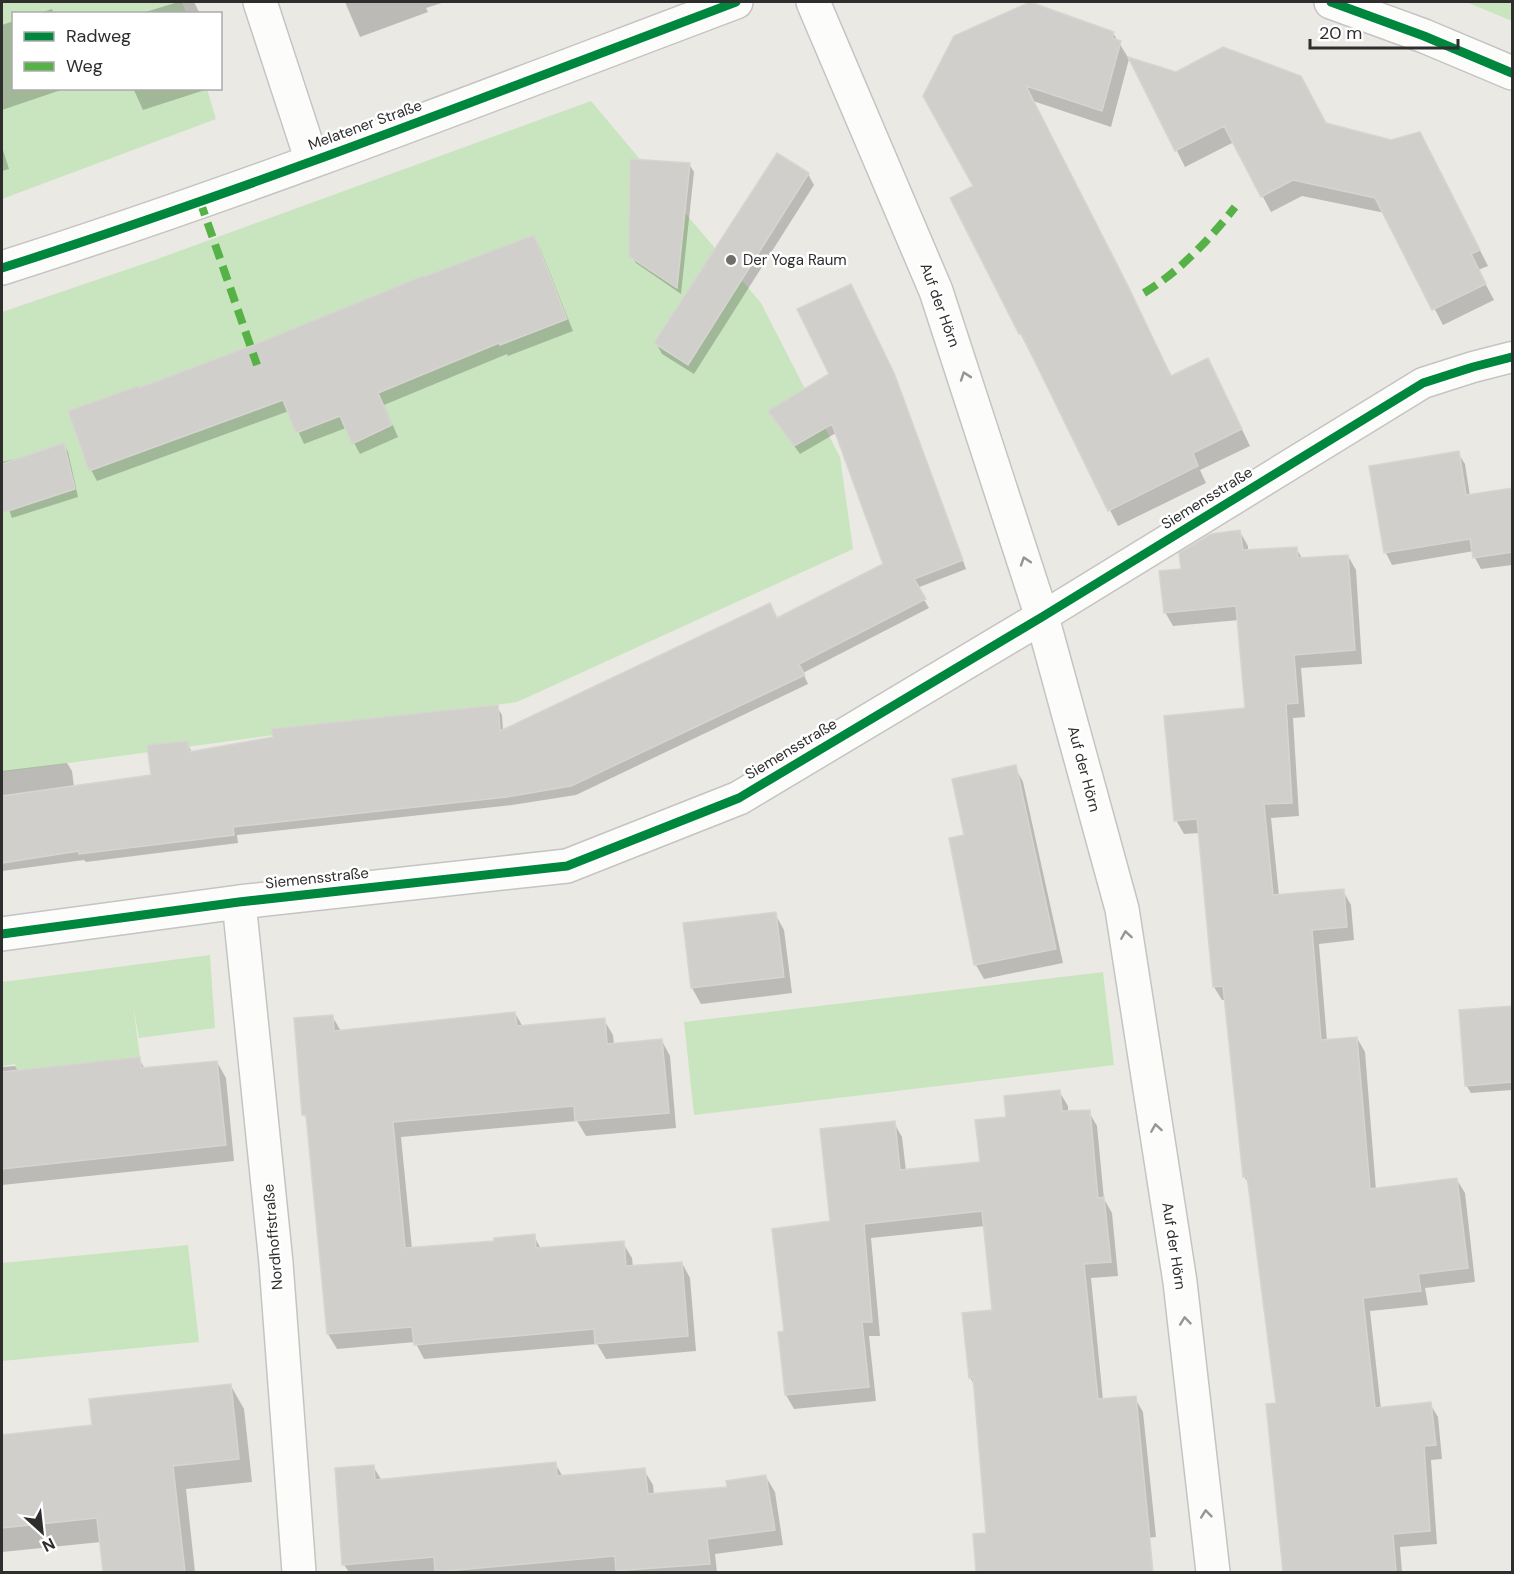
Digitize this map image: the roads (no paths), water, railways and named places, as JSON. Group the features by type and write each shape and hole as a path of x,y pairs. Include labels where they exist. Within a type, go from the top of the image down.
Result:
{"street":[{"path":"260,2 312,161"},
{"name":"Melatener Straße","path":"2,268 129,227 312,161 736,2"},
{"name":"Auf der Hörn","path":"813,2 940,301 1042,617 1122,909 1180,1282 1213,1572"},
{"path":"1331,2 1398,26 1512,73"},
{"name":"Siemensstraße","path":"2,934 239,902 567,866 739,798 1042,617"},
{"name":"Nordhoffstraße","path":"239,902 276,1263 299,1572"}],"lane":[{"name":"Siemensstraße","path":"1042,617 1423,383 1512,357"}],"place":[{"name":"Der Yoga Raum","path":"731,260"}]}
